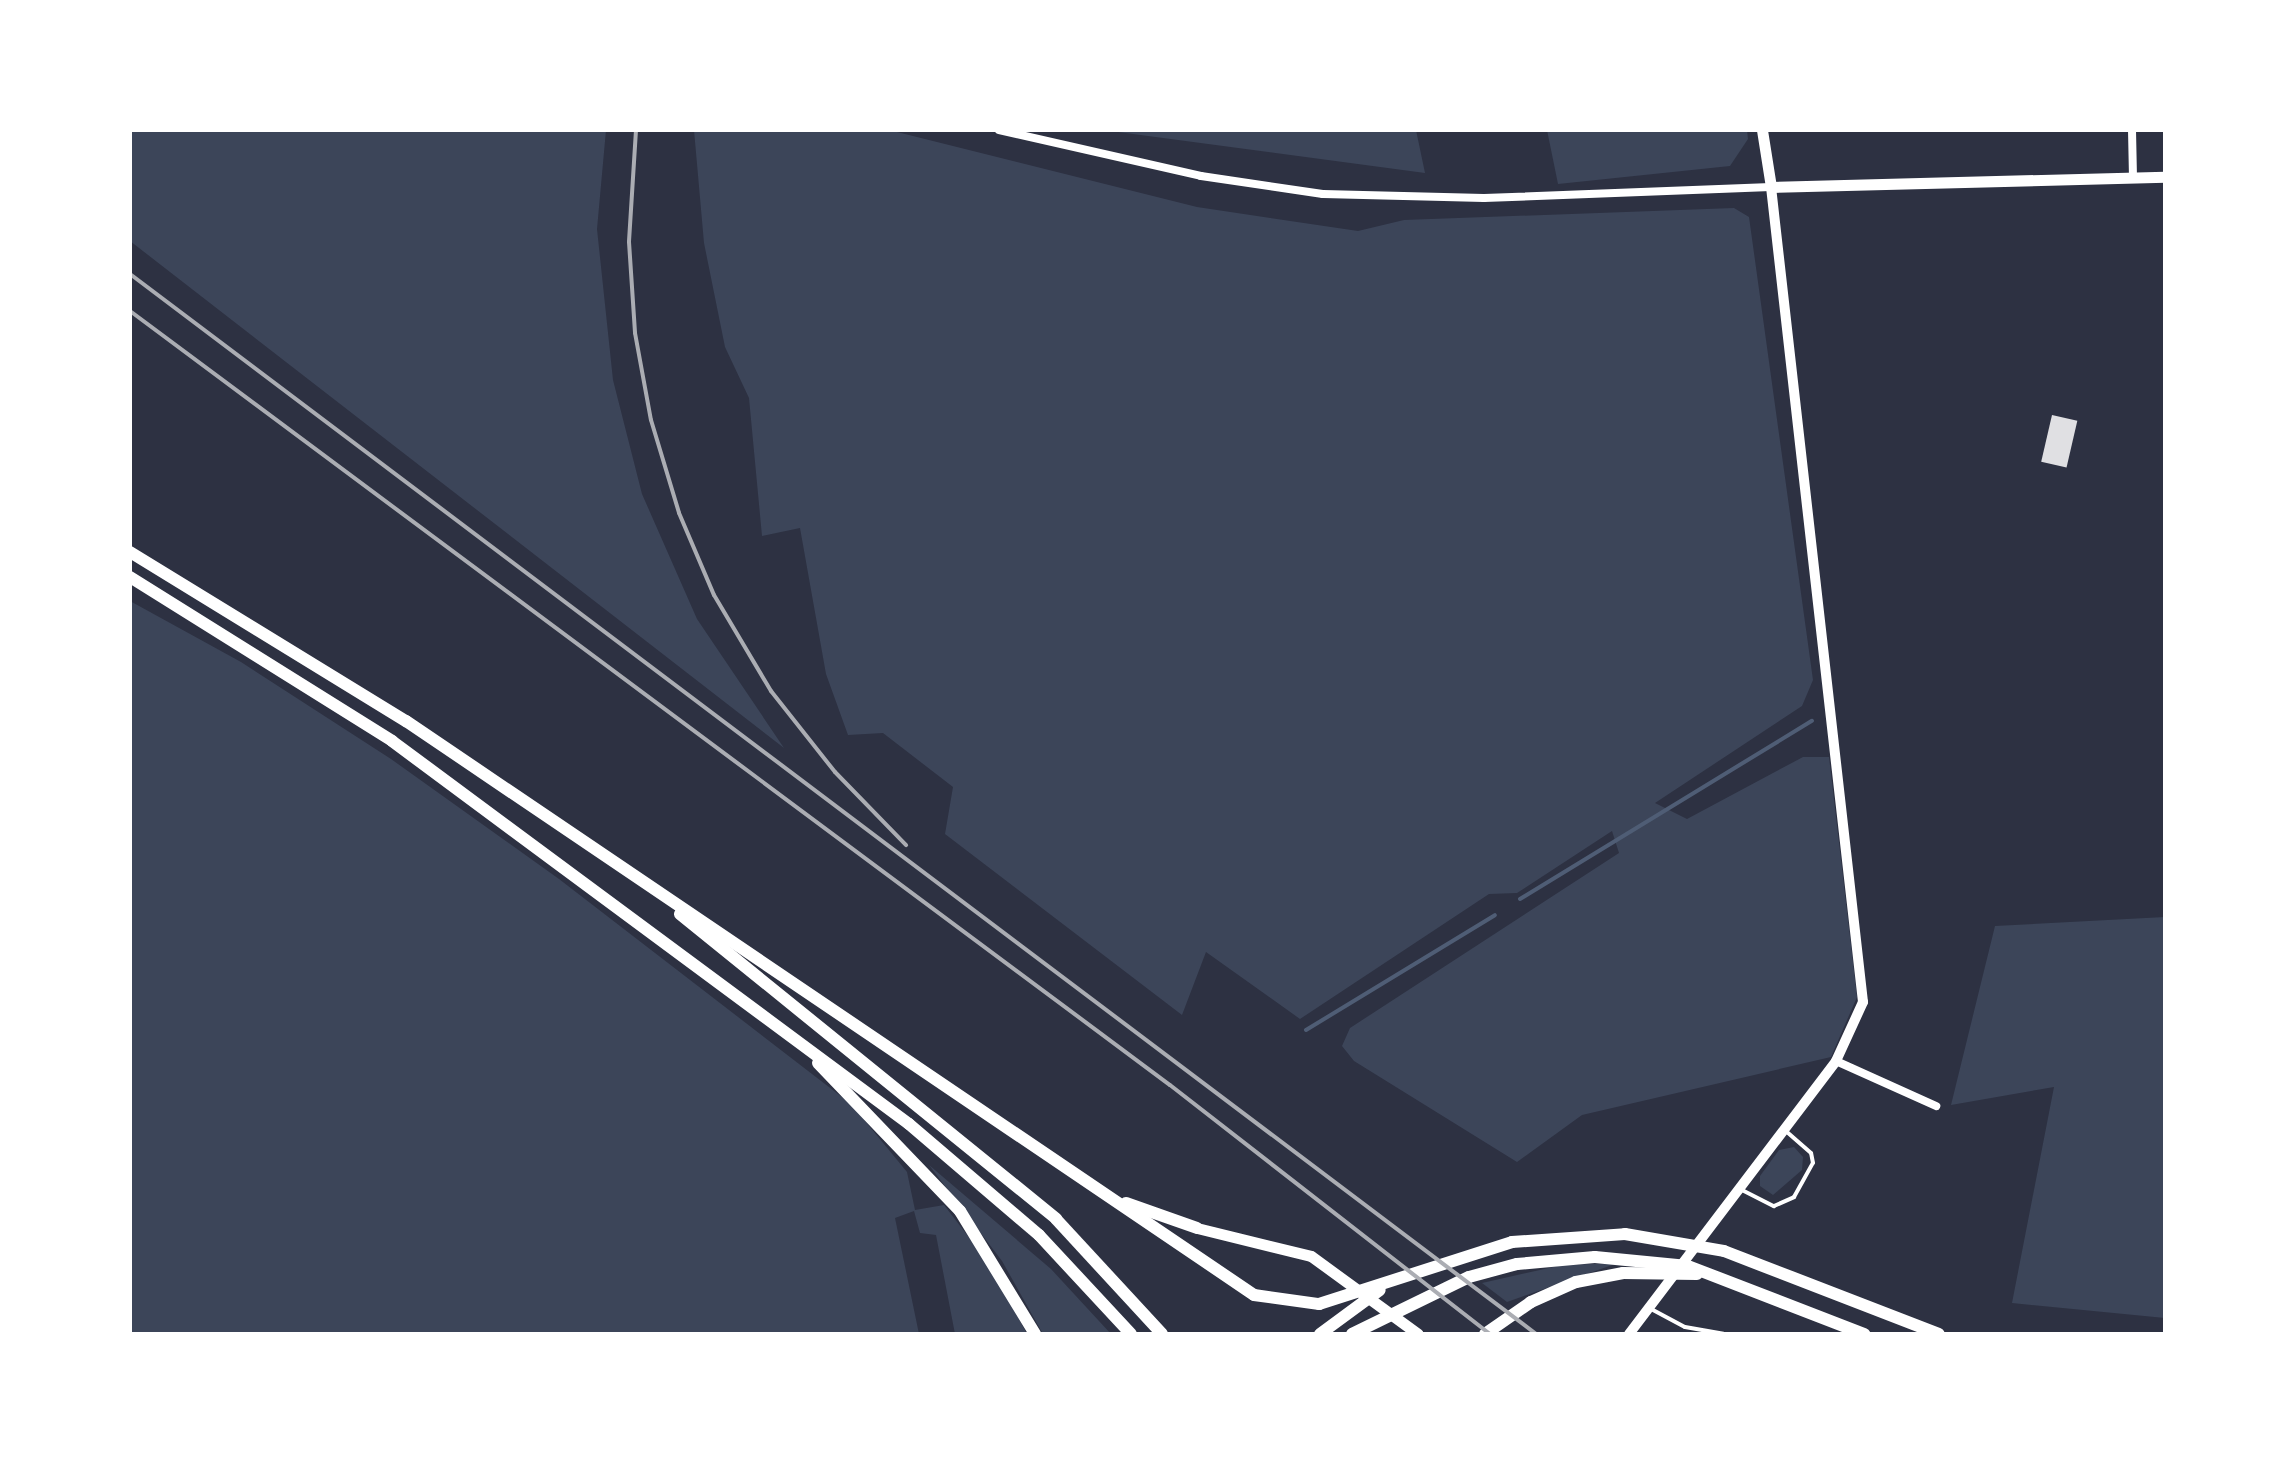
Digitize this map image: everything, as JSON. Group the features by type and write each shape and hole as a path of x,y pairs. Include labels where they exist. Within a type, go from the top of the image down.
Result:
{"highway":[{"path":"130,552 265,630 1115,1198 1244,1290 1285,1303 1327,1302 1472,1252 1568,1234 1663,1237 1724,1250 1939,1334"},
{"path":"130,578 254,650 408,752 784,1030 976,1178 1039,1234 1131,1334"},
{"path":"619,866 808,1013 1056,1219 1162,1334"},
{"path":"784,1030 960,1211 1036,1334"},
{"path":"1115,1198 1197,1228"},
{"path":"1355,1332 1428,1292 1484,1272 1560,1258 1640,1258 1705,1275 1864,1334"},
{"path":"1485,1334 1531,1302 1623,1273 1705,1275"},
{"path":"1320,1334 1390,1282"}],"main road":[{"path":"1762,130 1771,187 2165,177"},
{"path":"1197,1228 1311,1256 1418,1334"}],"street":[{"path":"999,130 1201,176 1323,194 1484,198 1771,187 1864,1002 1836,1062 1629,1334"},
{"path":"2132,130 2133,178"},
{"path":"1836,1062 1936,1106"}],"lane":[{"path":"1740,1189 1763,1205 1794,1197 1813,1163 1804,1144 1784,1130"},
{"path":"1649,1307 1685,1327 1723,1334"}],"shaded area":[{"path":"130,130 606,130 597,229 613,380 642,494 697,619 784,748 130,241"},
{"path":"694,130 889,130 1197,207 1358,231 1404,220 1734,208 1749,217 1813,680 1802,706 1655,803 1687,819 1803,757 1829,757 1857,997 1831,1057 1582,1115 1517,1162 1354,1061 1342,1046 1350,1028 1619,853 1612,831 1517,893 1489,894 1300,1019 1206,952 1182,1015 945,834 953,787 883,733 848,735 826,674 800,528 762,536 749,398 725,347 704,243"},
{"path":"1103,130 1416,130 1425,173"},
{"path":"1547,130 1747,130 1748,139 1730,166 1558,184"},
{"path":"130,601 241,662 391,759 559,879 851,1104 907,1172 915,1210 944,1205 988,1262 1027,1334 955,1334 936,1235 920,1233 914,1211 895,1218 919,1334 130,1334"},
{"path":"2165,917 2165,1318 2012,1303 2054,1087 1951,1105 1995,926"},
{"path":"1794,1147 1803,1157 1802,1170 1773,1195 1760,1186 1760,1176 1779,1150"},
{"path":"929,1165 1051,1269 1111,1334 1043,1334 1002,1261"},
{"path":"1618,1263 1507,1302 1482,1283 1562,1265"}],"building":[{"path":"2052,415 2077,421 2067,468 2041,462"}],"waterway":[{"path":"1520,899 1812,721"},
{"path":"1306,1030 1495,915"}],"railway":[{"path":"636,130 629,242 635,333 651,420 679,513 714,595 771,691 835,772 906,845"},
{"path":"130,274 1536,1334"},
{"path":"130,311 1170,1085 1490,1334"}]}
